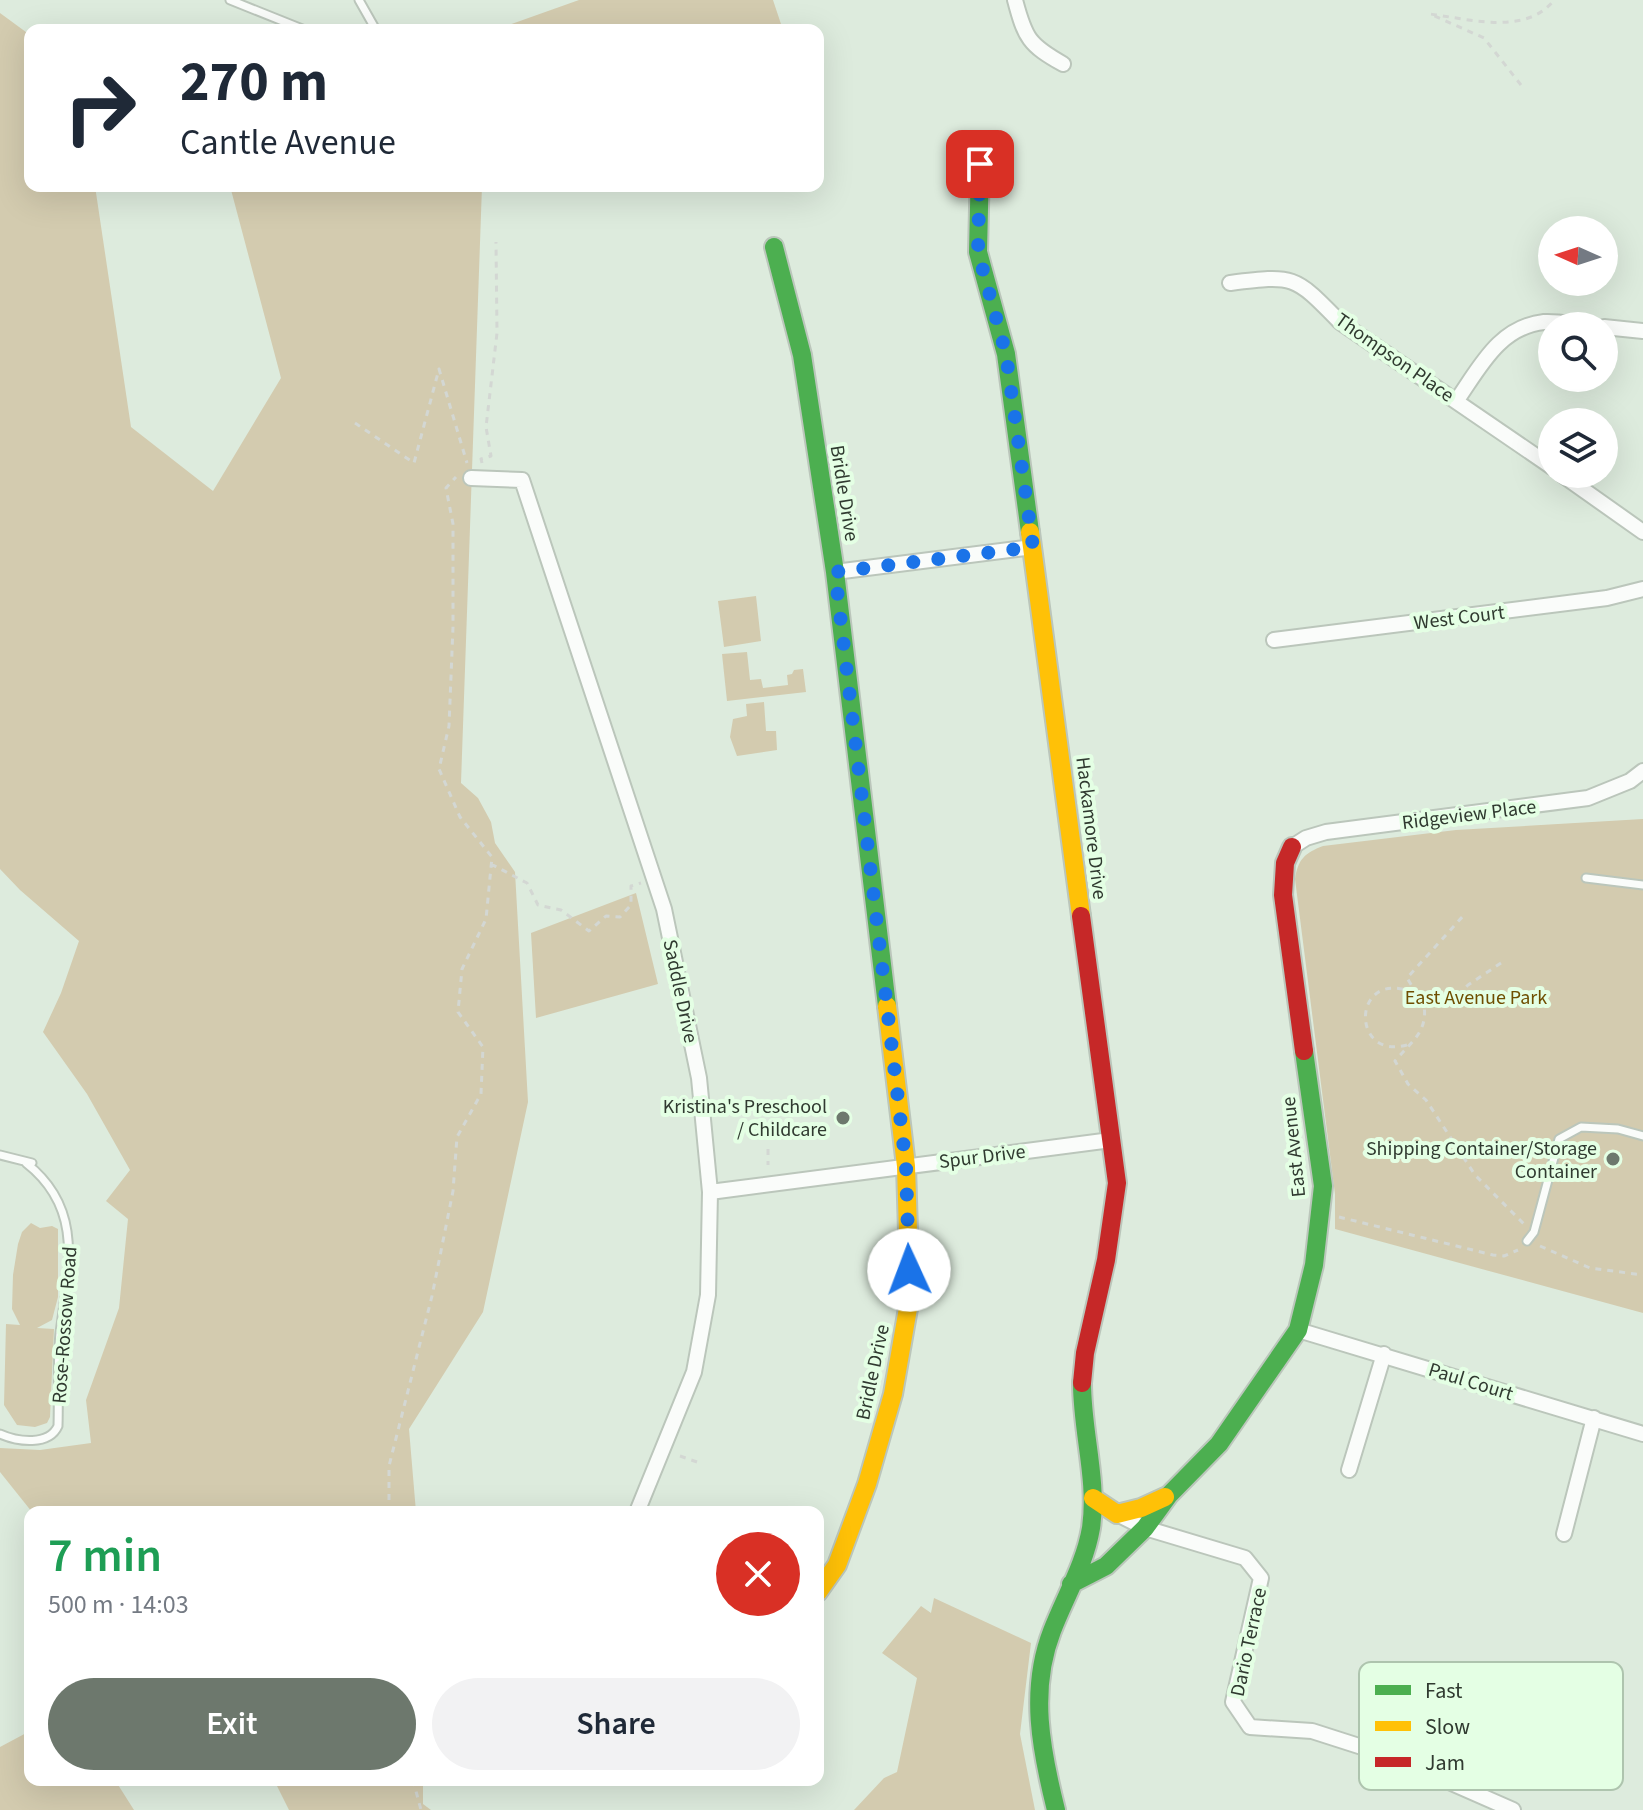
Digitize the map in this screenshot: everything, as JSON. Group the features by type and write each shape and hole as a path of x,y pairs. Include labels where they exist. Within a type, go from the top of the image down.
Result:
{"street":[{"path":"1015,0 1023,28 1037,50 1063,64"},
{"name":"Hackamore Drive","path":"980,164 978,252 1006,354 1117,1183 1108,1255 1082,1372 1082,1415 1093,1498"},
{"name":"Bridle Drive","path":"774,247 802,355 835,572 906,1166 910,1297 893,1394 867,1484 837,1565 824,1583"},
{"name":"Thompson Place","path":"1230,283 1277,277 1292,280 1313,294 1340,322 1538,457"},
{"path":"1457,400 1497,343 1521,327 1538,324"},
{"path":"1618,328 1643,331"},
{"name":"Saddle Drive","path":"469,471 522,480 664,909 699,1078 710,1192 708,1295 694,1372 639,1506"},
{"path":"1582,488 1642,529"},
{"path":"835,572 1033,547"},
{"name":"West Court","path":"1274,640 1607,598 1643,589"},
{"name":"Ridgeview Place","path":"1292,847 1306,838 1326,832 1588,798 1630,781 1643,771"},
{"name":"East Avenue","path":"1071,1584 1106,1566 1145,1528 1169,1495 1219,1444 1298,1330 1314,1265 1323,1186 1283,895 1285,863 1292,847"},
{"name":"Spur Drive","path":"710,1192 1111,1140"},
{"name":"Paul Court","path":"1298,1330 1643,1434"},
{"path":"1349,1470 1384,1354"},
{"path":"1564,1534 1594,1418"},
{"name":"East Avenue","path":"1117,1514 1141,1508 1169,1495"},
{"path":"1056,1810 1039,1727 1039,1691 1046,1648 1090,1533 1093,1498 1117,1514"},
{"name":"Dario Terrace","path":"1117,1514 1145,1528 1245,1558 1261,1578 1233,1702 1250,1727 1312,1731 1359,1746"},
{"name":"Dario Terrace","path":"1467,1790 1513,1810"}],"lane":[{"path":"230,0 290,24"},
{"path":"359,0 373,24"},
{"path":"1586,878 1643,885"},
{"path":"1527,1241 1534,1232 1559,1139 1581,1127 1618,1129 1643,1136"},
{"name":"Rose-Rossow Road","path":"0,1155 32,1163 26,1163 44,1177 68,1226 70,1238 67,1297 60,1335 58,1426 54,1435 41,1441 0,1434"}],"path":[{"path":"1521,85 1484,38 1430,14 1504,23 1545,11 1554,0"},
{"path":"389,1506 389,1466 432,1296 453,1191 457,1137 481,1094 483,1047 458,1012 462,969 486,919 492,857 460,817 439,769 449,726 453,627 453,524 446,488 480,463 481,459 491,456 486,427 497,333 496,242"},
{"path":"355,423 414,463 439,369 469,471"},
{"path":"491,864 527,883 538,905 561,910 589,931 606,916 620,917 631,905 631,886 641,883"},
{"path":"1464,915 1407,978 1424,1005 1426,1019 1421,1031 1395,1061 1408,1084 1426,1100 1475,1175 1526,1227 1527,1241"},
{"path":"1424,1005 1447,1005 1468,985 1501,963"},
{"path":"1410,1043 1392,1047 1382,1046 1374,1040 1365,1021 1365,1009 1379,991 1402,988 1414,993"},
{"path":"768,1149 768,1165"},
{"path":"1320,1213 1493,1255 1504,1256 1515,1252 1527,1241"},
{"path":"1527,1241 1590,1268 1643,1275"},
{"path":"680,1456 697,1462"},
{"path":"415,1786 421,1810"}],"green space":[{"path":"579,0 773,0 781,24 512,24"},
{"path":"0,13 24,31 24,192 96,192 131,427 213,491 281,378 232,192 482,192 461,783 478,798 491,822 495,843 515,872 528,1102 483,1312 409,1429 415,1506 27,1506 0,1472 0,1448 40,1450 91,1443 86,1400 119,1308 128,1219 106,1201 130,1170 87,1094 43,1032 79,941 0,869"},
{"path":"756,596 761,641 724,647 718,601"},
{"path":"747,652 750,680 761,679 763,688 788,685 787,675 803,669 806,692 727,701 722,654"},
{"path":"764,702 766,731 776,731 777,750 737,756 730,737 733,719 747,716 746,704"},
{"name":"East Avenue Park","path":"1643,819 1643,1313 1335,1229 1335,1194 1295,879 1303,858 1323,846 1456,830"},
{"path":"636,893 658,984 536,1018 531,933"},
{"path":"31,1223 40,1228 52,1226 58,1229 58,1297 52,1320 37,1328 54,1329 50,1417 47,1423 35,1427 17,1425 4,1405 6,1324 20,1325 12,1309 13,1275 22,1232"},
{"path":"934,1598 1031,1643 1020,1734 1035,1810 854,1810 884,1778 897,1772 917,1678 882,1653 921,1606 931,1613"},
{"path":"24,1734 24,1786 119,1786 134,1810 0,1810 0,1747"},
{"path":"277,1786 423,1786 423,1804 431,1810 289,1810"}],"traffic: fast":[{"path":"980,164 978,252 1006,354 1030,532"},
{"path":"774,247 802,355 835,572 887,1006"},
{"path":"1071,1584 1106,1566 1145,1528 1169,1495 1219,1444 1298,1330 1314,1265 1323,1186 1304,1051"},
{"path":"1056,1810 1042,1743 1039,1698 1045,1653 1091,1528 1093,1492 1082,1383"}],"traffic: slow":[{"path":"1030,532 1081,916"},
{"path":"824,1583 837,1565 867,1484 893,1394 910,1297 906,1166 887,1006"},
{"path":"1093,1498 1117,1514 1165,1497"}],"traffic: jam":[{"path":"1292,847 1285,863 1283,895 1304,1051"},
{"path":"1081,916 1117,1183 1106,1260 1085,1353 1082,1383"}],"place":[{"name":"Kristina's Preschool / Childcare","path":"843,1118"},
{"name":"Shipping Container/Storage Container","path":"1613,1159"}],"route":[{"path":"909,1270 906,1166 835,572 1033,547 1006,354 978,252 980,164"}]}
